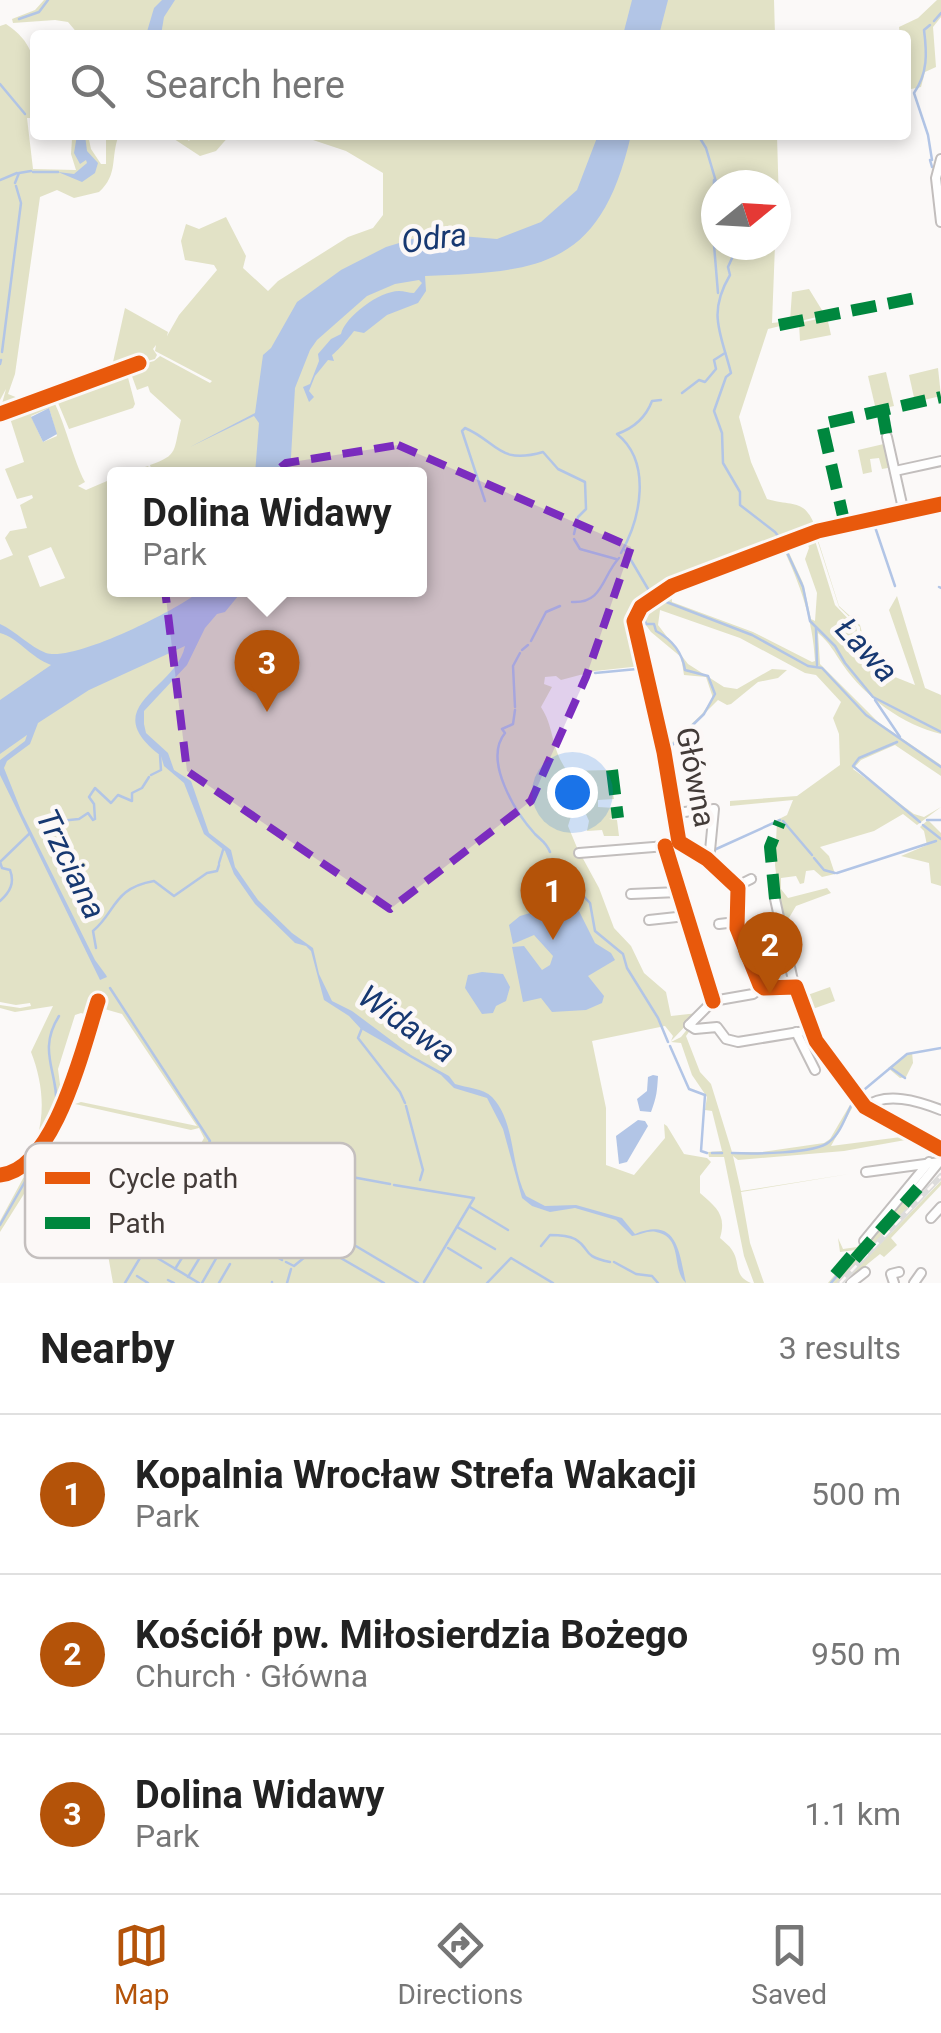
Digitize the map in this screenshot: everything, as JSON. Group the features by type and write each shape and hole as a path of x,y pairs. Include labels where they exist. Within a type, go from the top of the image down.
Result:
{"street":[{"path":"941,159 936,178 941,222"},
{"path":"0,414 138,362"},
{"path":"888,437 904,512 941,504"},
{"path":"895,471 941,461"},
{"name":"Główna","path":"737,886 709,861 680,844 634,618 654,597 672,586 784,544 904,512"},
{"path":"674,813 714,809 709,861"},
{"path":"579,852 680,844"},
{"path":"666,846 713,1000"},
{"path":"751,879 737,886 736,922 762,988"},
{"path":"631,894 679,892"},
{"path":"775,899 794,985 811,1030 836,1070 866,1107 940,1149"},
{"path":"649,920 686,916"},
{"path":"720,924 736,922"},
{"path":"745,947 784,941"},
{"path":"794,985 713,1000 689,1025 695,1029 714,1026 726,1039 738,1042 811,1030"},
{"path":"44,1143 98,1001"},
{"path":"796,1032 816,1070"},
{"path":"866,1107 878,1100 894,1100 941,1110"},
{"path":"866,1172 940,1161"},
{"path":"918,1188 940,1161"},
{"path":"864,1240 929,1162"},
{"path":"0,1175 25,1165"},
{"path":"931,1218 941,1207"},
{"path":"851,1283 865,1272"},
{"path":"894,1283 891,1274 900,1272"},
{"path":"914,1283 921,1273"}],"highlighted area":[{"path":"398,445 631,547 586,677 531,801 390,909 187,771 162,565 286,463"}],"green space":[{"path":"44,0 774,0 775,30 75,30 68,22 55,20 13,23 12,19 35,10"},
{"path":"941,0 941,17 933,27 936,67 925,72 921,87 911,89 911,30 899,27"},
{"path":"6,24 18,33 30,52 27,118 33,169 76,170 72,140 89,140 101,164 106,164 106,140 117,140 112,172 99,192 74,198 57,190 40,197 15,374 8,394 18,398 113,362 125,308 168,332 167,336 179,315 217,270 214,265 185,260 181,241 186,224 199,229 226,217 246,256 243,268 268,291 348,237 373,228 383,215 383,173 346,151 313,140 777,140 778,170 701,170 701,260 774,260 772,323 790,321 792,292 809,289 825,315 768,329 739,417 751,462 767,499 803,508 816,528 844,522 838,528 883,518 817,537 839,606 860,625 869,660 885,673 915,685 889,610 897,596 925,688 941,695 941,734 899,717 874,699 818,633 820,664 878,722 941,765 941,776 895,745 861,760 853,769 914,814 924,817 941,807 917,825 903,814 874,831 820,847 829,856 835,874 822,877 814,870 806,871 804,883 800,884 796,876 781,878 781,889 788,898 827,888 831,893 796,906 786,923 782,922 775,865 777,820 787,815 793,800 730,806 730,801 797,796 840,765 839,734 833,718 841,702 816,675 805,673 740,638 660,610 658,625 688,664 724,687 737,689 772,669 787,670 778,678 758,682 731,704 718,700 668,750 676,812 666,764 666,771 662,772 651,718 655,717 659,727 635,627 638,613 653,598 631,610 638,609 629,625 641,666 595,671 561,680 556,676 545,677 544,684 552,687 541,707 567,771 610,770 614,799 598,800 598,807 615,808 616,817 609,819 617,820 619,836 604,836 602,830 587,831 589,821 585,812 572,813 568,826 578,850 612,848 572,854 630,849 581,855 614,928 631,946 644,973 666,992 671,1016 698,1013 671,1041 673,1036 665,1026 592,1041 606,1108 606,1165 634,1175 665,1138 664,1124 684,1154 707,1158 711,1162 700,1176 700,1193 719,1212 720,1238 735,1255 739,1273 751,1283 113,1283 109,1258 355,1258 355,1143 201,1143 204,1138 199,1128 191,1130 75,1104 81,1102 197,1126 122,1014 101,1008 77,1089 72,1100 65,1100 74,1070 63,1101 70,1103 62,1130 55,1143 35,1143 42,1111 31,1052 53,1006 15,1012 0,1008 31,1006 0,1002 0,560 13,555 5,538 10,531 27,528 20,505 33,498 32,495 17,499 5,469 24,462 8,412 51,396 85,482 78,486 86,490 107,481 107,597 427,597 427,467 151,467 170,455 181,420 148,386 137,390 129,368 154,361 160,356 212,381 155,351 156,345 153,349 155,359 0,411 6,389 0,400 0,26","holes":["49,408 57,436 43,442 31,416","814,529 839,607 860,627 861,647 856,627 835,605 813,534 789,543 806,538 809,548 805,559 817,593 815,621 811,619 803,583 785,544 669,587","51,547 65,578 40,587 28,556","783,548 812,631 812,662 753,632 672,602 671,589","640,617 651,632 681,657 684,675 706,677 713,698 666,748 637,625","75,1015 91,1016 89,1028 62,1100 58,1069"]},
{"path":"176,140 226,140 216,151 200,156"},
{"path":"827,317 831,335 800,341 799,323"},
{"path":"938,368 941,396 915,402 909,375"},
{"path":"126,370 133,408 69,429 57,394 79,388 87,392 89,383"},
{"path":"886,372 894,406 876,410 868,376"},
{"path":"888,443 887,456 893,467 882,469 879,458 870,459 872,472 863,474 858,450"},
{"path":"928,820 941,833 941,886 931,883 929,863 901,856 927,845 920,827"},
{"path":"830,987 835,1001 807,1011 802,997"},
{"path":"689,1027 686,1036 700,1072 711,1084 732,1152 824,1143 854,1098 856,1101 831,1146 909,1136 924,1142 911,1139 844,1151 738,1160 733,1156 741,1191 849,1174 741,1192 750,1243 764,1283 754,1283 744,1256 724,1157 709,1157 708,1152 722,1151 712,1111 705,1110 707,1097 692,1075 681,1043 671,1042"},
{"path":"912,1052 913,1063 906,1077 900,1078 888,1068"},
{"path":"25,1164 25,1172 7,1178 0,1175"},
{"path":"25,1175 25,1192 0,1232 0,1221"},
{"path":"941,1181 891,1238 897,1245 843,1283"},
{"path":"907,1188 917,1199 839,1283 828,1283 855,1250 840,1252 838,1238 843,1249 857,1247"}],"water":[{"path":"162,0 175,0 164,17 162,30 147,30 154,8"},
{"path":"632,0 668,0 660,30 624,30"},
{"path":"76,140 86,140 87,151 98,163 95,173 82,182 58,172 74,174 87,163 86,160 80,164 74,153"},
{"name":"Odra","path":"596,140 630,140 603,212 583,236 561,253 534,264 502,271 425,276 426,291 418,303 387,315 364,333 354,331 332,355 334,361 328,360 315,376 309,391 314,397 309,402 303,387 310,384 318,354 341,334 349,320 382,295 414,293 422,283 419,280 395,284 367,296 317,340 295,388 290,467 256,467 259,423 254,416 190,447 255,413 263,355 297,302 341,270 386,247 419,237 497,239 541,222 577,190"},
{"path":"49,408 57,434 43,442 31,417"},
{"path":"191,597 237,597 205,628 187,665 144,711 146,733 168,753 174,770 191,781 209,833 231,850 235,867 258,900 313,948 319,974 332,1001 449,1076 455,1084 492,1097 505,1119 526,1196 545,1206 576,1205 622,1218 635,1234 660,1230 668,1234 678,1250 686,1283 674,1247 665,1235 653,1232 632,1236 616,1220 575,1208 550,1212 532,1206 522,1198 503,1129 487,1098 454,1088 441,1075 361,1029 324,1000 311,951 295,943 255,904 234,874 225,851 204,834 184,783 164,766 161,756 143,739 136,724 137,711 179,661 185,646 89,690 38,723 30,744 7,761 4,768 22,813 107,977 100,980 0,775 0,760 25,741 27,735 0,754 0,700 51,665 0,633 0,624 46,653 60,654 102,642"},
{"path":"564,903 577,907 595,943 615,960 588,976 604,996 602,1003 586,1010 552,1012 541,998 523,1002 512,947 524,946 542,970 550,965 553,956 534,935 513,944 509,925 520,916"},
{"path":"503,974 510,987 506,1001 496,1006 493,1013 482,1014 465,988 468,975"},
{"path":"658,1076 651,1112 640,1111 637,1099 647,1091 648,1077"},
{"path":"638,1120 648,1126 627,1162 619,1164 616,1136"}],"waterway":[{"path":"19,19 39,12 48,0"},
{"path":"934,21 941,13"},
{"path":"930,25 924,30 925,63 914,93 932,160"},
{"path":"0,84 25,114"},
{"name":"Ława","path":"701,140 713,170"},
{"path":"930,160 932,167"},
{"path":"15,183 19,173 31,171"},
{"path":"33,172 58,172"},
{"path":"0,180 17,173"},
{"path":"2,352 21,203 16,186"},
{"path":"715,260 718,293"},
{"name":"Ława","path":"731,260 718,313 731,373 714,411 722,433 723,463 740,492 740,505 782,541"},
{"path":"682,393 699,380 705,382 716,369 714,360 725,353"},
{"path":"0,364 1,360"},
{"path":"621,553 634,524 640,491 635,459 617,434 639,421 652,401 661,400"},
{"path":"485,501 462,431 465,428 507,454 543,452 558,469 585,482 586,509 578,517 574,534"},
{"path":"874,524 895,586"},
{"path":"574,539 580,549 616,559"},
{"name":"Ława","path":"785,548 803,587 810,621 835,646 873,697 941,732"},
{"path":"625,550 651,594"},
{"path":"572,602 596,594 619,558"},
{"path":"656,598 752,635 808,666 822,668 866,715 941,767"},
{"path":"531,641 546,612 560,606"},
{"path":"647,606 646,624 654,624 656,631 675,646 685,670 708,676 715,694 704,714 666,751"},
{"path":"816,628 817,665"},
{"path":"522,650 528,645"},
{"path":"515,707 513,666 520,653"},
{"path":"595,673 637,669"},
{"path":"875,700 900,737"},
{"path":"515,710 513,724 502,729 505,733 499,744 500,771 519,813 550,852"},
{"path":"897,742 859,758 853,766 920,822"},
{"path":"151,775 161,770 160,755"},
{"path":"60,821 79,819 88,813 95,819 89,797 95,788 111,803 118,795 132,801 132,793 142,788 149,777"},
{"path":"714,850 780,820"},
{"path":"927,820 941,820"},
{"path":"783,821 812,855"},
{"path":"923,825 941,839"},
{"path":"0,901 12,883 10,870 2,868 0,862 30,833"},
{"path":"837,873 936,841"},
{"path":"219,863 223,850"},
{"path":"814,858 824,870 835,873"},
{"path":"552,859 557,879 566,878 590,903 595,931 623,954 668,1042"},
{"path":"96,948 93,931 130,889 154,881 174,896 207,873 217,871 219,865"},
{"path":"110,988 209,1143"},
{"path":"56,1110 49,1041 59,1016"},
{"name":"Widawa","path":"362,1028 358,1038 405,1103"},
{"path":"670,1046 689,1089 705,1095 701,1151 707,1153"},
{"path":"859,1094 907,1054 941,1048"},
{"path":"891,1068 905,1078"},
{"path":"732,1153 822,1146 837,1133 854,1100"},
{"path":"406,1106 423,1170 420,1180"},
{"path":"712,1153 722,1153"},
{"path":"355,1178 390,1184"},
{"name":"Trzciana","path":"0,1225 25,1182"},
{"path":"394,1185 474,1198 424,1282"},
{"path":"893,1212 906,1195"},
{"path":"470,1207 508,1230"},
{"path":"457,1227 495,1249"},
{"path":"541,1246 550,1235 570,1237 590,1255 610,1262"},
{"path":"853,1257 864,1243"},
{"path":"355,1246 418,1283"},
{"path":"448,1248 481,1268"},
{"path":"125,1283 140,1258"},
{"path":"157,1258 199,1283"},
{"path":"175,1269 182,1258"},
{"path":"188,1277 200,1258"},
{"path":"202,1283 216,1258"},
{"path":"286,1262 294,1266 304,1258"},
{"path":"341,1258 384,1283"},
{"path":"487,1283 511,1258 553,1283"},
{"path":"831,1283 851,1259"},
{"path":"614,1262 636,1274 652,1276 658,1283"},
{"path":"219,1283 230,1264"},
{"path":"287,1283 291,1269"},
{"path":"137,1276 148,1283"},
{"path":"168,1280 174,1283"}],"railway":[{"path":"840,1283 941,1176"}],"marked path":[{"path":"779,325 921,297"},
{"path":"845,525 822,424 941,397"},
{"path":"882,409 887,437"},
{"path":"612,770 618,818"},
{"path":"775,899 770,847 780,822"},
{"path":"855,1259 918,1188"},
{"path":"835,1275 858,1248"}],"cycle path":[{"path":"0,414 139,363"},
{"path":"941,504 818,531 672,586 641,607 634,621 664,752 679,842 707,859 738,888 737,928 760,985 796,987 816,1041 865,1107 941,1149"},
{"path":"665,846 713,1001"},
{"path":"42,1143 64,1103 98,1001"},
{"path":"0,1175 25,1162"}],"place":[{"name":"Dolina Widawy","path":"267,712"},
{"name":"Kopalnia Wrocław Strefa Wakacji","path":"553,940"},
{"name":"Kościół pw. Miłosierdzia Bożego","path":"770,994"}]}
